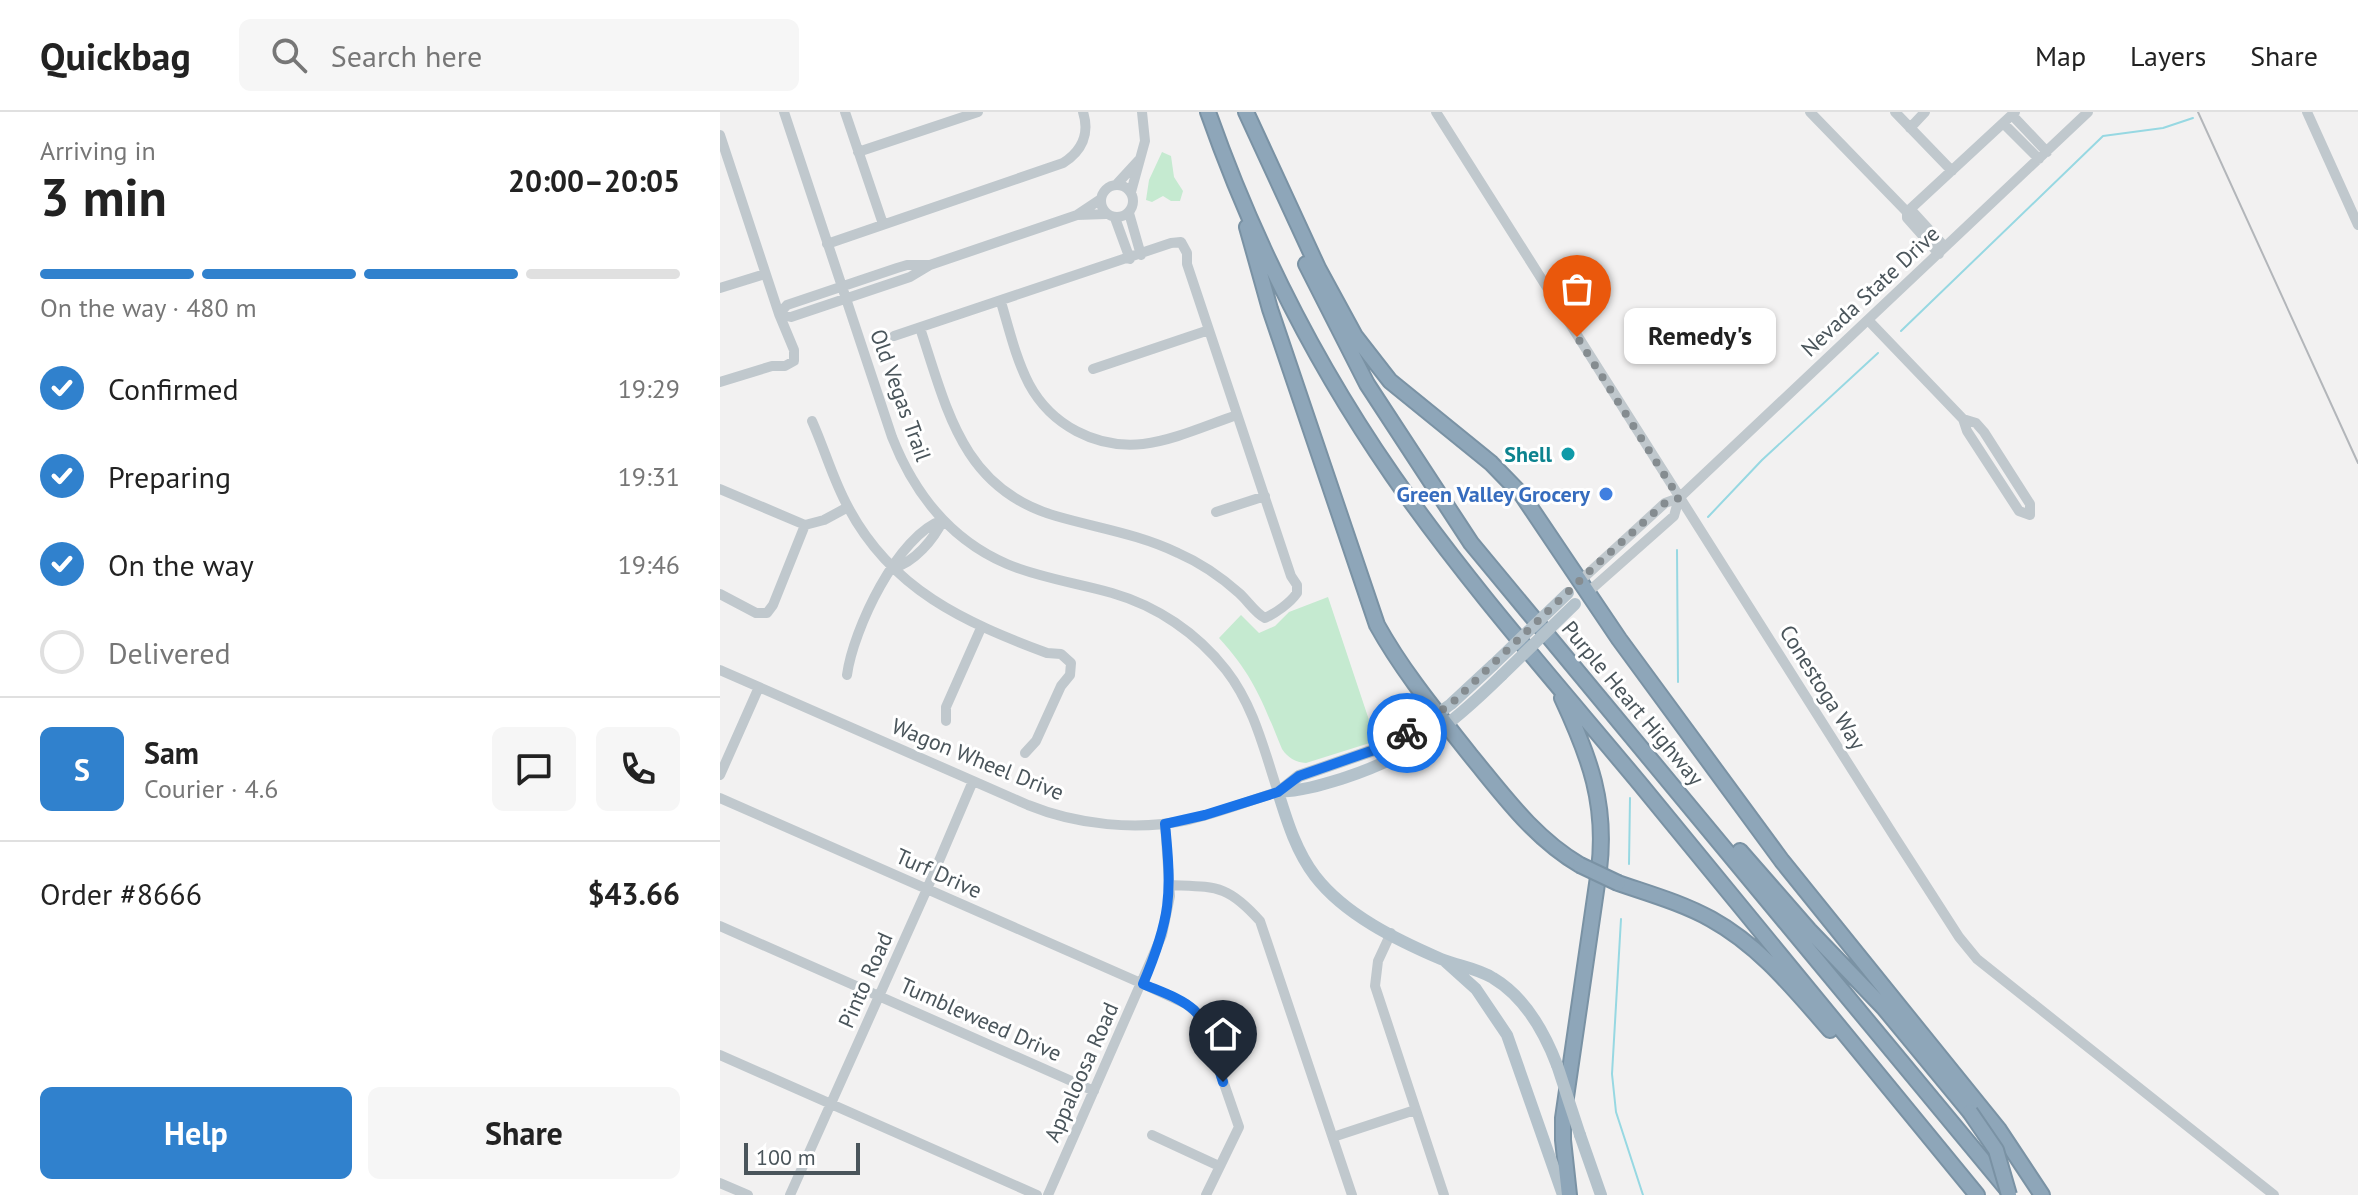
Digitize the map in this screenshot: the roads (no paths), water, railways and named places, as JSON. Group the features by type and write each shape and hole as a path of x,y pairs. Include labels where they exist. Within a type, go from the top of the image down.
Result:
{"highway":[{"name":"Purple Heart Highway","path":"1208,112 1232,177 1281,285 1370,440 1438,537 1976,1195"},
{"name":"Purple Heart Highway","path":"1245,112 1280,209 1322,299 1367,384 1471,543 2011,1195"},
{"path":"1245,112 1318,268 1355,336 1390,381 1491,463 1522,495 1584,587 1782,861 1999,1130 2042,1195"},
{"path":"1232,177 1270,309 1369,604 1389,645 1442,720 1523,819 1554,847 1580,865 1618,883 1713,920 1756,951 1787,981 1976,1195"},
{"path":"1554,680 1589,759 1599,799 1602,831 1563,1118 1569,1195"},
{"path":"1612,712 1809,930 1884,1008 1970,1112 1996,1150 2011,1195"}],"main road":[{"name":"Wagon Wheel Drive","path":"1278,792 1305,790 1375,768 1407,753 1584,587"},
{"name":"Wagon Wheel Drive","path":"1278,792 1299,776 1442,720"},
{"path":"1278,792 1296,843 1316,877 1343,905 1443,959 1492,977 1507,988 1541,1028 1557,1065 1601,1195"},
{"path":"1443,959 1476,989 1507,1035 1563,1195"}],"street":[{"name":"Old Vegas Trail","path":"784,112 898,453 911,480 943,520 972,545 1008,564 1132,600 1190,633 1226,670 1245,700 1278,792"},
{"path":"845,112 883,224"},
{"path":"858,152 978,112"},
{"path":"827,244 1063,163 1073,157 1083,143 1086,122 1083,112"},
{"path":"1141,255 1129,213 1133,203 1131,192 1145,141 1142,112"},
{"name":"Conestoga Way","path":"1436,112 1972,954 2274,1195"},
{"path":"1810,112 1907,212 1907,218 1942,250"},
{"path":"1895,112 1952,171"},
{"path":"1910,128 1925,112"},
{"name":"Nevada State Drive","path":"1584,587 1665,503 1679,498 2088,112"},
{"path":"2307,112 2358,225"},
{"path":"1907,212 2010,117 2043,156"},
{"path":"720,135 723,155 794,350 794,361 785,366 772,366 720,382"},
{"path":"779,314 791,317 844,293 910,277 930,265 1077,215 1101,199 1106,190 1116,185 1139,160"},
{"path":"1116,185 1131,192"},
{"path":"1101,199 1130,259"},
{"path":"1077,215 1129,213"},
{"path":"894,336 1181,242 1291,576 1297,585 1297,593 1291,601 1265,618 1223,580 1178,553 1142,538 1036,509 1003,491 979,468 956,432 920,328"},
{"path":"720,288 765,274"},
{"path":"1001,302 1029,384 1052,414 1082,434 1110,443 1141,444 1237,415"},
{"path":"1868,320 1963,419 1967,431 2019,511 2030,515 2030,504 1984,432 1976,423 1963,419"},
{"path":"1093,369 1209,330"},
{"path":"812,421 848,507 873,546 893,568 929,598 981,628 1047,653 1061,654 1071,663 1070,675 1061,686 1036,741 1025,753"},
{"path":"720,489 805,525 824,520 848,507"},
{"path":"1216,512 1265,496"},
{"name":"Nevada State Drive","path":"1584,587 1674,516 1679,498"},
{"path":"847,675 849,657 896,557 929,524 943,520"},
{"path":"720,594 756,613 767,613 805,525"},
{"path":"946,721 946,707 981,628"},
{"name":"Wagon Wheel Drive","path":"720,670 1057,815 1112,824 1165,824 1278,792"},
{"path":"720,775 759,687"},
{"name":"Pinto Road","path":"790,1195 973,781"},
{"name":"Turf Drive","path":"720,798 1186,1004 1203,1023 1239,1127 1206,1195"},
{"name":"Appaloosa Road","path":"1048,1195 1143,984 1167,921 1170,885 1165,824"},
{"path":"1170,885 1201,884 1220,888 1245,904 1260,921 1352,1195"},
{"name":"Tumbleweed Drive","path":"720,926 1094,1091"},
{"path":"1391,933 1378,961 1375,986 1444,1195"},
{"path":"720,1055 1037,1195"},
{"path":"1333,1137 1415,1110"},
{"path":"1152,1135 1219,1166"},
{"path":"720,1183 748,1195"}],"waterway":[{"path":"1901,331 2103,136 2163,128 2193,118"},
{"path":"1708,517 1762,460 1878,353"},
{"path":"1677,550 1678,682"},
{"path":"1629,864 1630,798"},
{"path":"1621,919 1612,1074 1616,1112 1643,1195"}],"railway":[{"path":"2198,112 2358,463"}],"place":[{"name":"Remedy's","path":"1577,337"},
{"name":"Shell","path":"1568,454"},
{"name":"Green Valley Grocery","path":"1606,494"}]}
